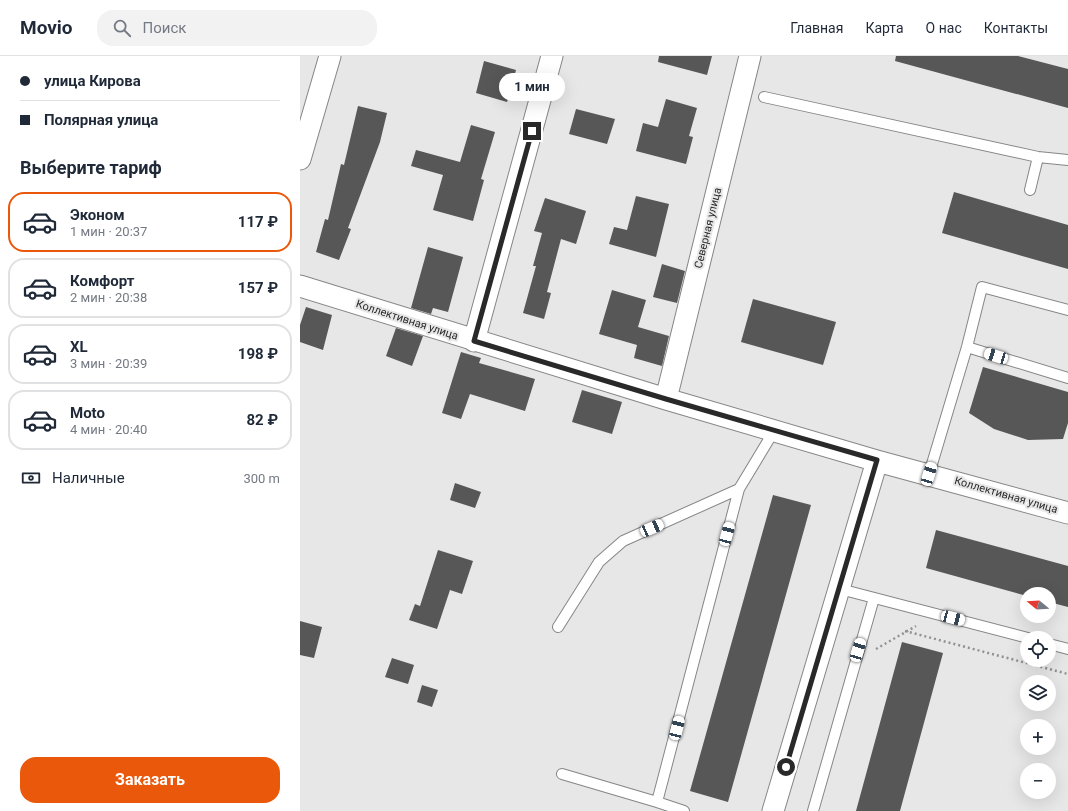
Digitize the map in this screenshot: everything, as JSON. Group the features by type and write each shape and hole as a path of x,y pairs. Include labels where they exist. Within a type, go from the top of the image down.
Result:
{"street":[{"path":"300,159 330,56"},
{"path":"474,341 552,56"},
{"name":"Северная улица","path":"666,399 750,56"},
{"name":"Коллективная улица","path":"300,286 474,341 774,431 1068,513"},
{"path":"773,811 877,460"}],"lane":[{"path":"764,97 1038,158 1068,160"},
{"path":"1030,190 1038,158"},
{"path":"929,474 967,347 982,287 1068,310"},
{"path":"967,347 1068,378"},
{"path":"657,802 739,490 774,431"},
{"path":"558,626 599,562 623,541 739,490"},
{"path":"840,589 1020,636"},
{"path":"814,811 854,663 874,598"},
{"path":"1056,646 1068,649"},
{"path":"562,774 684,811"}],"path":[{"path":"854,663 905,631 938,614"},
{"path":"905,631 1068,674"}],"building":[{"path":"659,56 712,56 707,75 658,62"},
{"path":"896,56 1018,56 1068,69 1068,108 895,61"},
{"path":"484,61 516,70 507,102 476,93"},
{"path":"666,99 697,108 689,136 693,137 686,164 636,151 643,123 658,127"},
{"path":"358,106 387,113 380,142 348,228 351,229 339,260 316,252 325,219 328,220 341,164 344,165"},
{"path":"576,109 615,119 607,144 569,134"},
{"path":"471,125 495,132 481,179 484,180 473,221 433,210 443,175 411,166 416,150 460,162"},
{"path":"954,192 1068,225 1068,269 942,233"},
{"path":"636,196 669,204 656,257 609,244 614,227 627,230"},
{"path":"545,198 586,211 576,244 561,239 547,292 551,293 544,319 523,313 536,266 533,266 542,233 534,231"},
{"path":"428,247 463,257 448,312 433,308 431,314 411,308"},
{"path":"662,264 685,271 677,303 653,297"},
{"path":"612,290 646,300 638,327 669,336 662,366 634,358 637,345 599,334"},
{"path":"753,299 836,322 823,365 741,342"},
{"path":"306,307 332,315 323,350 300,342 300,325"},
{"path":"396,328 423,336 412,366 386,356"},
{"path":"461,352 481,358 479,363 535,379 525,411 470,394 461,419 442,413"},
{"path":"983,367 1068,392 1068,423 1063,439 1028,440 994,429 969,413"},
{"path":"582,390 622,402 612,434 572,422"},
{"path":"455,483 481,492 475,508 450,500"},
{"path":"773,495 811,505 728,802 690,791"},
{"path":"936,530 1068,566 1068,607 1056,604 1056,587 1020,587 1020,594 926,568"},
{"path":"438,550 473,561 462,594 450,590 437,629 409,620 415,604 420,606"},
{"path":"300,621 322,627 314,658 300,655"},
{"path":"902,642 943,653 900,811 856,811"},
{"path":"392,658 414,665 408,684 385,677"},
{"path":"422,685 438,690 432,707 417,702"}],"route":[{"path":"532,131 474,341 666,399 877,460 786,767"}]}
